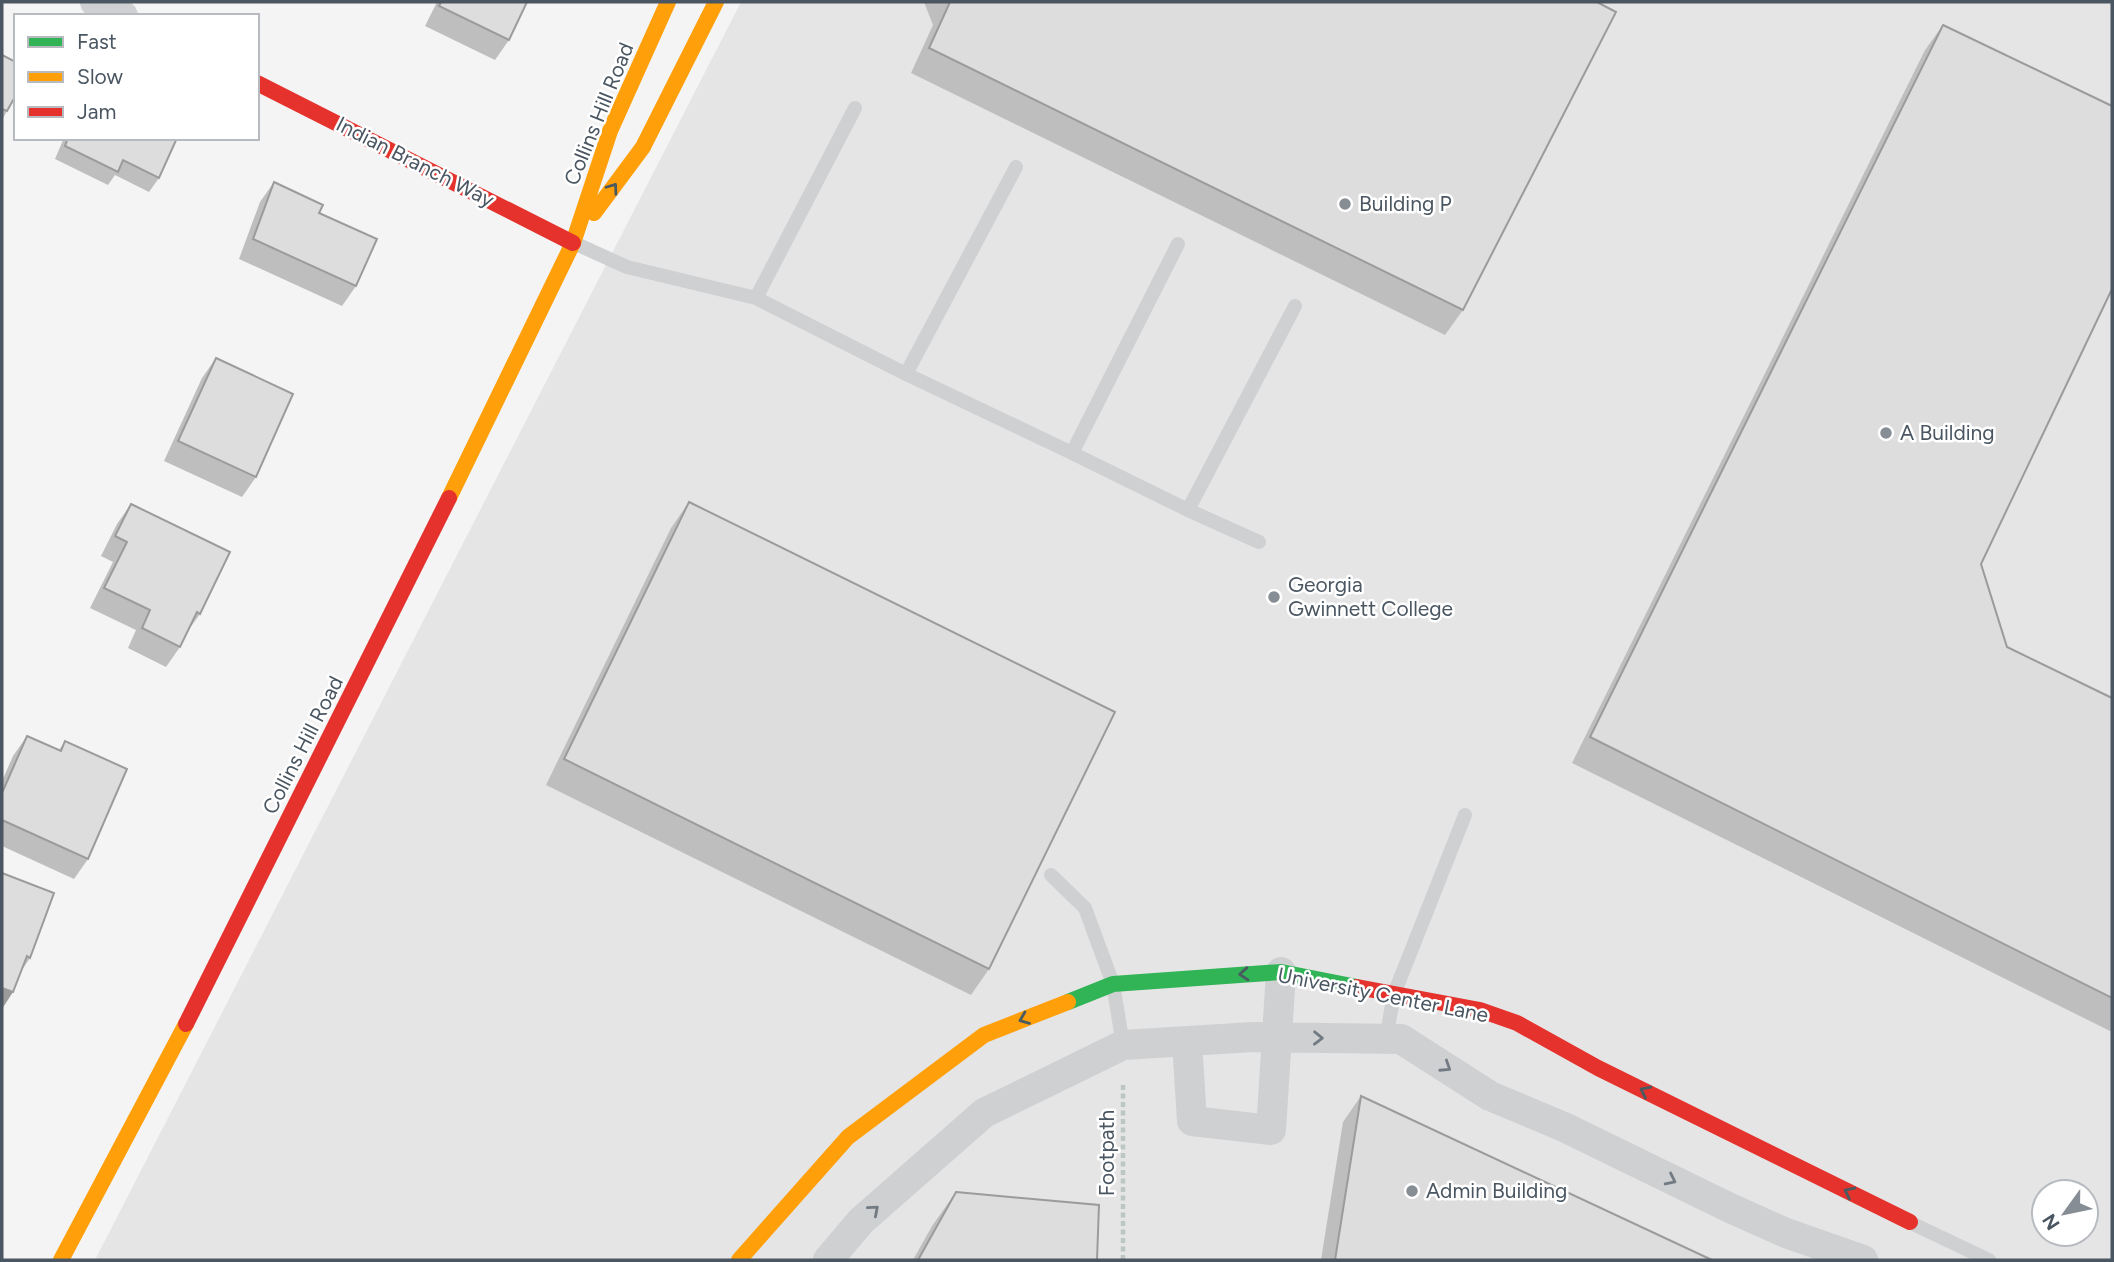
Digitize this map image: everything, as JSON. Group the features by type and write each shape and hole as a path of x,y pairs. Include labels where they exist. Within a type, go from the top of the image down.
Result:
{"street":[{"path":"95,2 119,14"},
{"name":"Collins Hill Road","path":"61,1260 267,863 573,243 610,131 668,2"},
{"name":"Collins Hill Road","path":"573,243 643,147 716,2"},
{"name":"Indian Branch Way","path":"259,84 573,243"},
{"path":"1187,1041 1192,1121 1271,1130 1281,972"},
{"name":"University Center Lane","path":"739,1260 848,1136 984,1035 1112,984 1281,972 1480,1010 1517,1023 1598,1068 1910,1222"},
{"name":"University Center Lane","path":"828,1260 861,1221 984,1113 1123,1045 1277,1038 1401,1039 1490,1096 1564,1127 1786,1233 1863,1260"}],"lane":[{"path":"755,298 855,108"},
{"path":"906,374 1016,167"},
{"path":"573,243 628,267 755,298 906,374 1259,542"},
{"path":"1072,453 1178,244"},
{"path":"1188,510 1295,306"},
{"path":"1386,1039 1394,994 1465,815"},
{"path":"1051,875 1085,908 1112,984 1123,1045"},
{"path":"1910,1222 1989,1260"}],"path":[{"name":"Footpath","path":"1123,1045 1123,1260"}],"shaded area":[{"name":"Georgia Gwinnett College","path":"741,2 2112,2 2112,1260 95,1260"}],"building":[{"path":"441,2 527,2 509,40 439,6"},
{"name":"Building P","path":"950,2 1597,2 1616,12 1463,310 929,48"},
{"name":"A Building","path":"1943,25 2112,106 2112,289 1981,564 2007,647 2112,698 2112,998 1590,737"},
{"path":"2,55 14,61 14,99 7,111 2,109"},
{"path":"67,140 176,140 159,178 123,160 118,172 65,146"},
{"path":"274,182 323,205 319,213 377,239 356,286 253,239"},
{"path":"216,358 293,394 256,477 178,441"},
{"path":"689,502 1115,712 989,969 564,759"},
{"path":"131,504 230,552 200,614 197,612 180,647 142,628 150,610 104,588 127,542 115,536"},
{"path":"27,736 61,751 65,741 127,769 88,859 2,820 2,793"},
{"path":"2,873 54,893 30,958 27,956 13,992 2,988"},
{"name":"Admin Building","path":"1361,1096 1712,1260 1335,1260"},
{"path":"956,1192 1099,1205 1097,1260 918,1260"}],"traffic: fast":[{"path":"1068,1002 1113,984 1281,972 1357,987"}],"traffic: slow":[{"path":"449,498 573,243 610,131 668,2"},
{"path":"594,213 643,147 716,2"},
{"path":"739,1260 848,1137 984,1035 1068,1002"},
{"path":"61,1260 186,1024"}],"traffic: jam":[{"path":"259,84 573,243"},
{"path":"186,1024 449,498"},
{"path":"1357,987 1480,1010 1517,1023 1598,1068 1910,1222"}],"place":[{"name":"Building P","path":"1345,204"},
{"name":"A Building","path":"1886,433"},
{"name":"Georgia Gwinnett College","path":"1274,597"},
{"name":"Admin Building","path":"1412,1191"}]}
